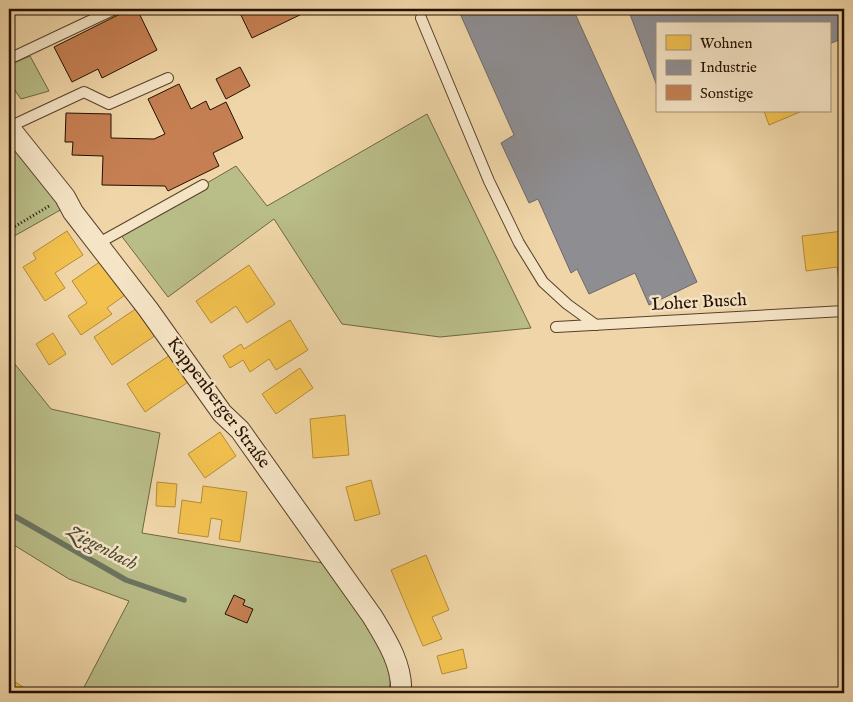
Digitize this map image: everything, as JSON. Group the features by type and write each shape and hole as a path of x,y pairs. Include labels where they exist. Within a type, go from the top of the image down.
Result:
{"street":[{"name":"Kappenberger Straße","path":"9,127 148,309 222,413 240,430 372,616 387,641 395,660 402,686 401,693"}],"lane":[{"path":"9,59 115,9"},
{"path":"420,18 489,181 520,243 543,282 567,304 596,325"},
{"path":"9,127 84,92 110,104 168,78"},
{"path":"97,244 203,185"},
{"name":"Loher Busch","path":"556,327 844,311"}],"path":[{"path":"9,230 64,197"}],"green space":[{"path":"30,56 49,91 21,99 9,82 9,65"},
{"path":"9,112 71,204 9,239"},
{"path":"427,114 531,328 440,337 342,324 274,219 168,297 120,234 236,166 267,206"},
{"path":"10,358 51,409 160,433 142,533 329,564 392,662 389,693 81,693 129,601 69,579 9,542"}],"building: Wohnen":[{"path":"764,112 800,112 769,125"},
{"path":"67,231 83,255 55,273 65,288 45,301 23,267 36,259 33,253"},
{"path":"843,231 844,296 841,297 837,267 806,271 802,236"},
{"path":"101,261 125,295 107,308 112,314 81,335 68,316 87,303 72,281"},
{"path":"249,265 275,304 247,323 236,306 211,323 196,301"},
{"path":"137,308 156,335 112,365 94,337"},
{"path":"290,320 308,350 276,370 269,359 250,372 243,360 230,368 223,356 241,344 244,349"},
{"path":"53,333 66,354 49,365 36,344"},
{"path":"170,355 188,382 145,412 127,384"},
{"path":"300,368 313,388 276,414 262,394"},
{"path":"345,415 349,455 313,458 310,419"},
{"path":"220,432 236,456 205,478 188,454"},
{"path":"371,480 380,514 355,521 346,487"},
{"path":"157,482 177,484 175,507 156,506"},
{"path":"203,486 247,492 240,542 219,539 222,520 211,518 208,537 178,533 182,500 201,503"},
{"path":"426,555 449,610 432,617 442,639 423,646 391,570"},
{"path":"463,649 467,668 442,674 437,656"},
{"path":"9,678 26,689 23,693 9,693"}],"building: Industrie":[{"path":"458,9 573,9 697,282 649,305 635,273 589,294 577,269 571,273 538,199 529,203 501,143 514,135"},
{"path":"628,9 844,9 844,38 830,44 830,22 656,22 656,83"}],"building: Sonstige":[{"path":"130,9 137,9 157,50 102,78 98,69 72,82 54,47"},
{"path":"238,9 304,9 306,12 252,38"},
{"path":"240,67 250,86 226,99 216,79"},
{"path":"179,84 191,109 206,101 210,110 226,102 243,138 213,153 219,166 168,191 165,186 102,185 103,156 72,155 73,142 65,142 66,113 111,114 111,138 154,139 165,134 148,99"},
{"path":"234,595 245,600 243,605 253,609 247,623 225,614"}],"waterway":[{"name":"Ziegenbach","path":"9,513 126,580 184,600"}]}
